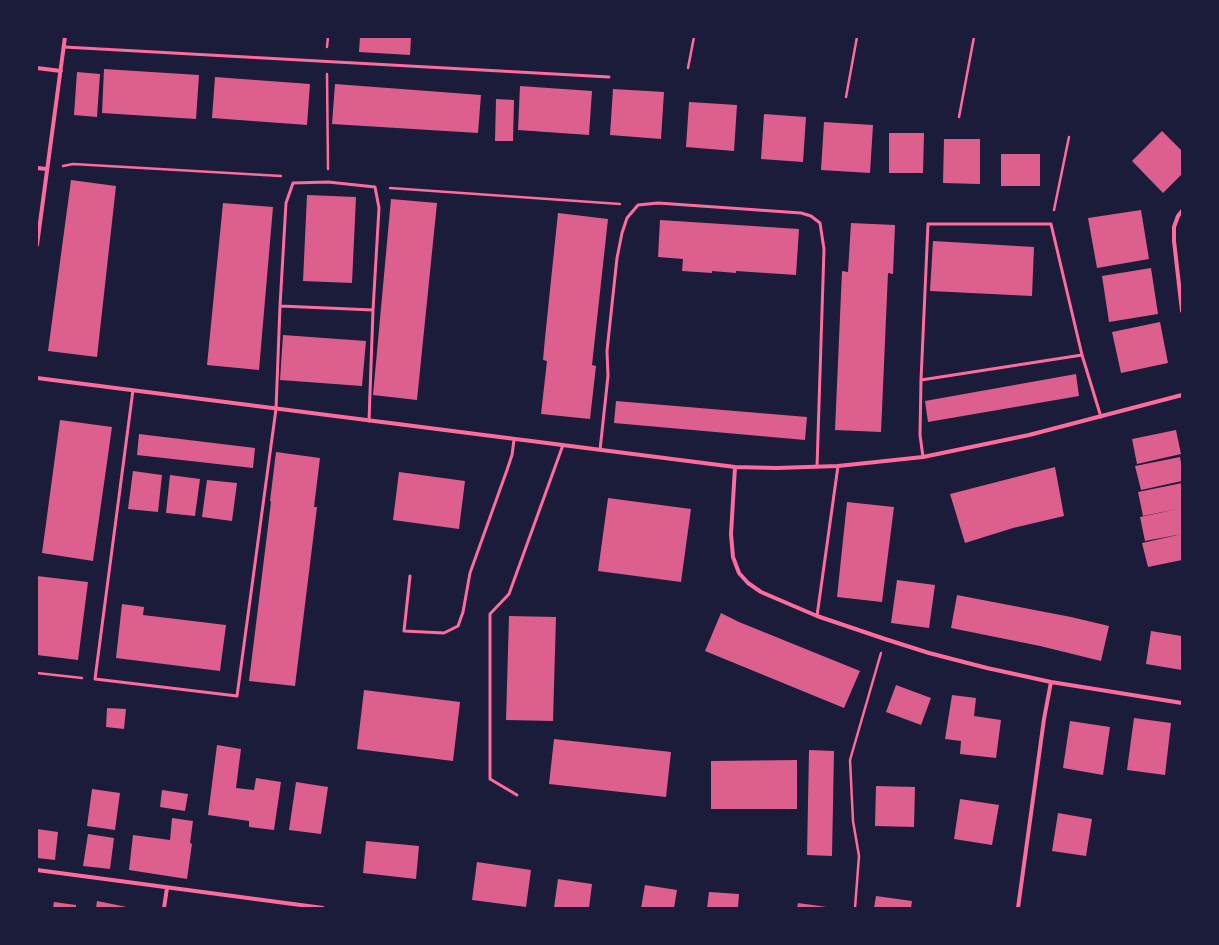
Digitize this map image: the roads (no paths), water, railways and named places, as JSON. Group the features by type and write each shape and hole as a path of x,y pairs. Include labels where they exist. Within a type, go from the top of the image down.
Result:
{"street":[{"path":"37,245 65,37"},
{"path":"37,68 61,71"},
{"path":"37,168 47,169"},
{"path":"1182,211 1178,216 1174,227 1174,241 1182,312"},
{"path":"37,378 276,410 735,467 838,466 923,457 1029,435 1182,395"},
{"path":"735,467 731,534 733,557 739,573 748,583 761,592 817,616 885,639 987,668 1051,682 1182,703"},
{"path":"1018,908 1044,719 1051,682"},
{"path":"37,870 323,908"},
{"path":"164,908 167,888"}],"lane":[{"path":"64,47 609,77"},
{"path":"133,390 95,679 236,696 276,410 286,203 293,183 328,182 375,187 379,208 373,310 369,421"},
{"path":"600,450 608,376 607,351 617,258 622,233 627,218 638,205 658,203 801,213 811,216 820,223 824,249 816,467"},
{"path":"923,457 920,435 921,380 928,224 1051,224 1082,355 1101,416"},
{"path":"280,306 373,310"},
{"path":"921,380 1082,355"},
{"path":"410,576 404,631 444,633 458,626 463,612 470,573 512,455 514,440"},
{"path":"517,795 490,779 490,614 509,594 562,446"},
{"path":"817,616 838,466"}]}
